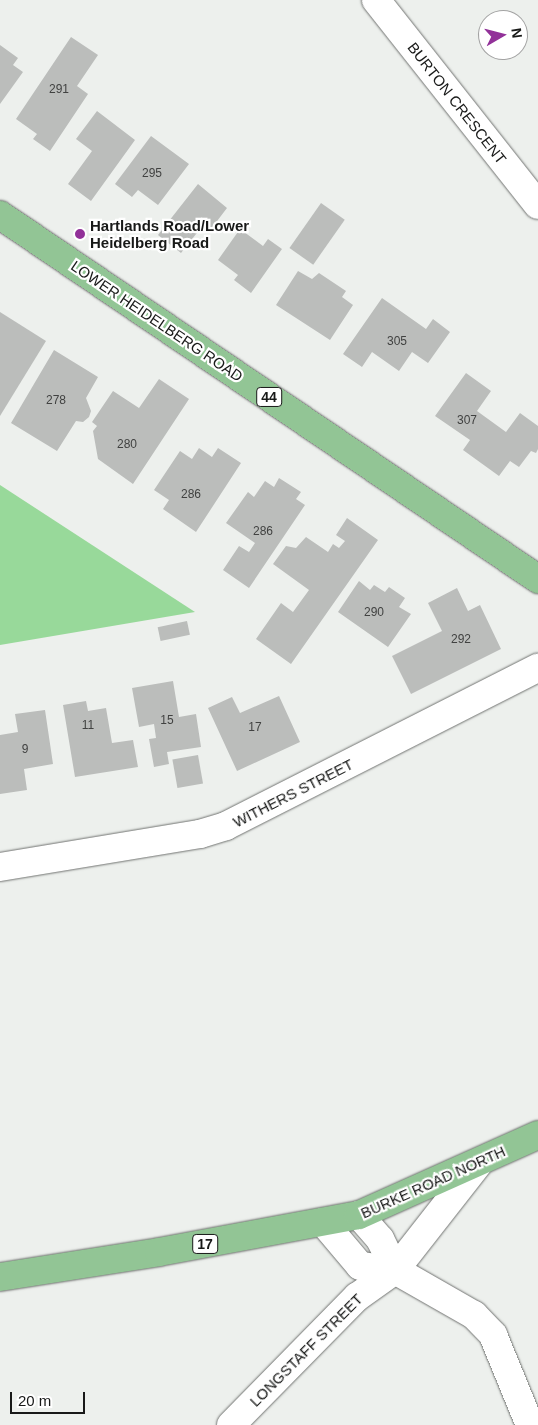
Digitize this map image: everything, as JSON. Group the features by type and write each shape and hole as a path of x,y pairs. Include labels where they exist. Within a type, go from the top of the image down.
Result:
{"main road":[{"name":"LOWER HEIDELBERG ROAD","path":"0,215 538,579"},
{"name":"BURKE ROAD NORTH","path":"0,1277 359,1215 538,1136"}],"street":[{"name":"BURTON CRESCENT","path":"376,0 538,205"},
{"name":"WITHERS STREET","path":"0,866 200,834 226,826 538,668"},
{"name":"LONGSTAFF STREET","path":"231,1425 357,1296 395,1270 479,1163"},
{"path":"359,1215 380,1239 395,1270"},
{"path":"323,1222 360,1266 395,1270 474,1316 494,1335 530,1425"}],"green space":[{"path":"0,485 195,612 0,645"}],"building":[{"path":"71,37 98,55 77,86 88,94 50,151 33,139 37,134 16,119"},
{"path":"0,45 18,58 13,65 23,72 0,104"},
{"path":"97,111 135,140 91,201 68,184 92,151 76,139"},
{"path":"151,136 189,164 158,205 138,190 132,197 115,184"},
{"path":"198,184 227,208 211,229 204,224 181,253 158,235"},
{"path":"321,203 345,220 313,265 289,248"},
{"path":"240,229 263,246 268,239 282,249 251,293 234,280 238,275 218,260"},
{"path":"298,271 312,279 319,273 346,291 342,297 353,305 330,340 276,305"},
{"path":"382,298 426,329 433,319 450,332 428,363 412,352 399,371 372,352 362,367 343,354"},
{"path":"0,312 46,341 0,416"},
{"path":"54,350 98,377 86,398 91,411 89,417 83,422 76,421 57,451 11,423"},
{"path":"466,373 491,391 477,411 506,432 520,413 538,426 538,449 536,453 531,451 519,467 510,461 499,476 463,450 470,440 435,416"},
{"path":"159,379 189,399 133,484 98,459 93,431 97,426 92,422 113,391 139,408"},
{"path":"199,448 212,457 218,448 241,463 196,532 163,509 169,500 154,490 180,451 192,459"},
{"path":"279,478 301,492 296,499 305,505 249,588 223,570 239,546 249,552 255,543 226,523 248,492 254,497 265,481 274,487"},
{"path":"347,518 378,540 291,664 256,639 281,603 293,612 309,590 273,564 286,546 296,548 306,537 328,552 333,544 339,548 345,541 336,535"},
{"path":"359,581 370,590 374,585 385,592 389,587 405,598 399,607 411,614 388,647 338,612"},
{"path":"457,588 468,611 480,605 501,649 411,694 392,656 442,631 428,603"},
{"path":"187,621 190,635 161,641 158,627"},
{"path":"173,681 179,717 196,714 201,747 167,752 169,764 154,767 149,739 156,738 154,724 139,727 132,688"},
{"path":"279,696 300,742 237,771 208,708 232,697 240,713"},
{"path":"86,701 88,711 106,708 112,743 133,740 138,767 75,777 63,705"},
{"path":"45,710 53,764 24,769 27,790 0,794 0,735 18,732 15,714"},
{"path":"198,755 203,784 177,788 172,760"}],"place":[{"name":"Hartlands Road/Lower Heidelberg Road","path":"80,234"}]}
